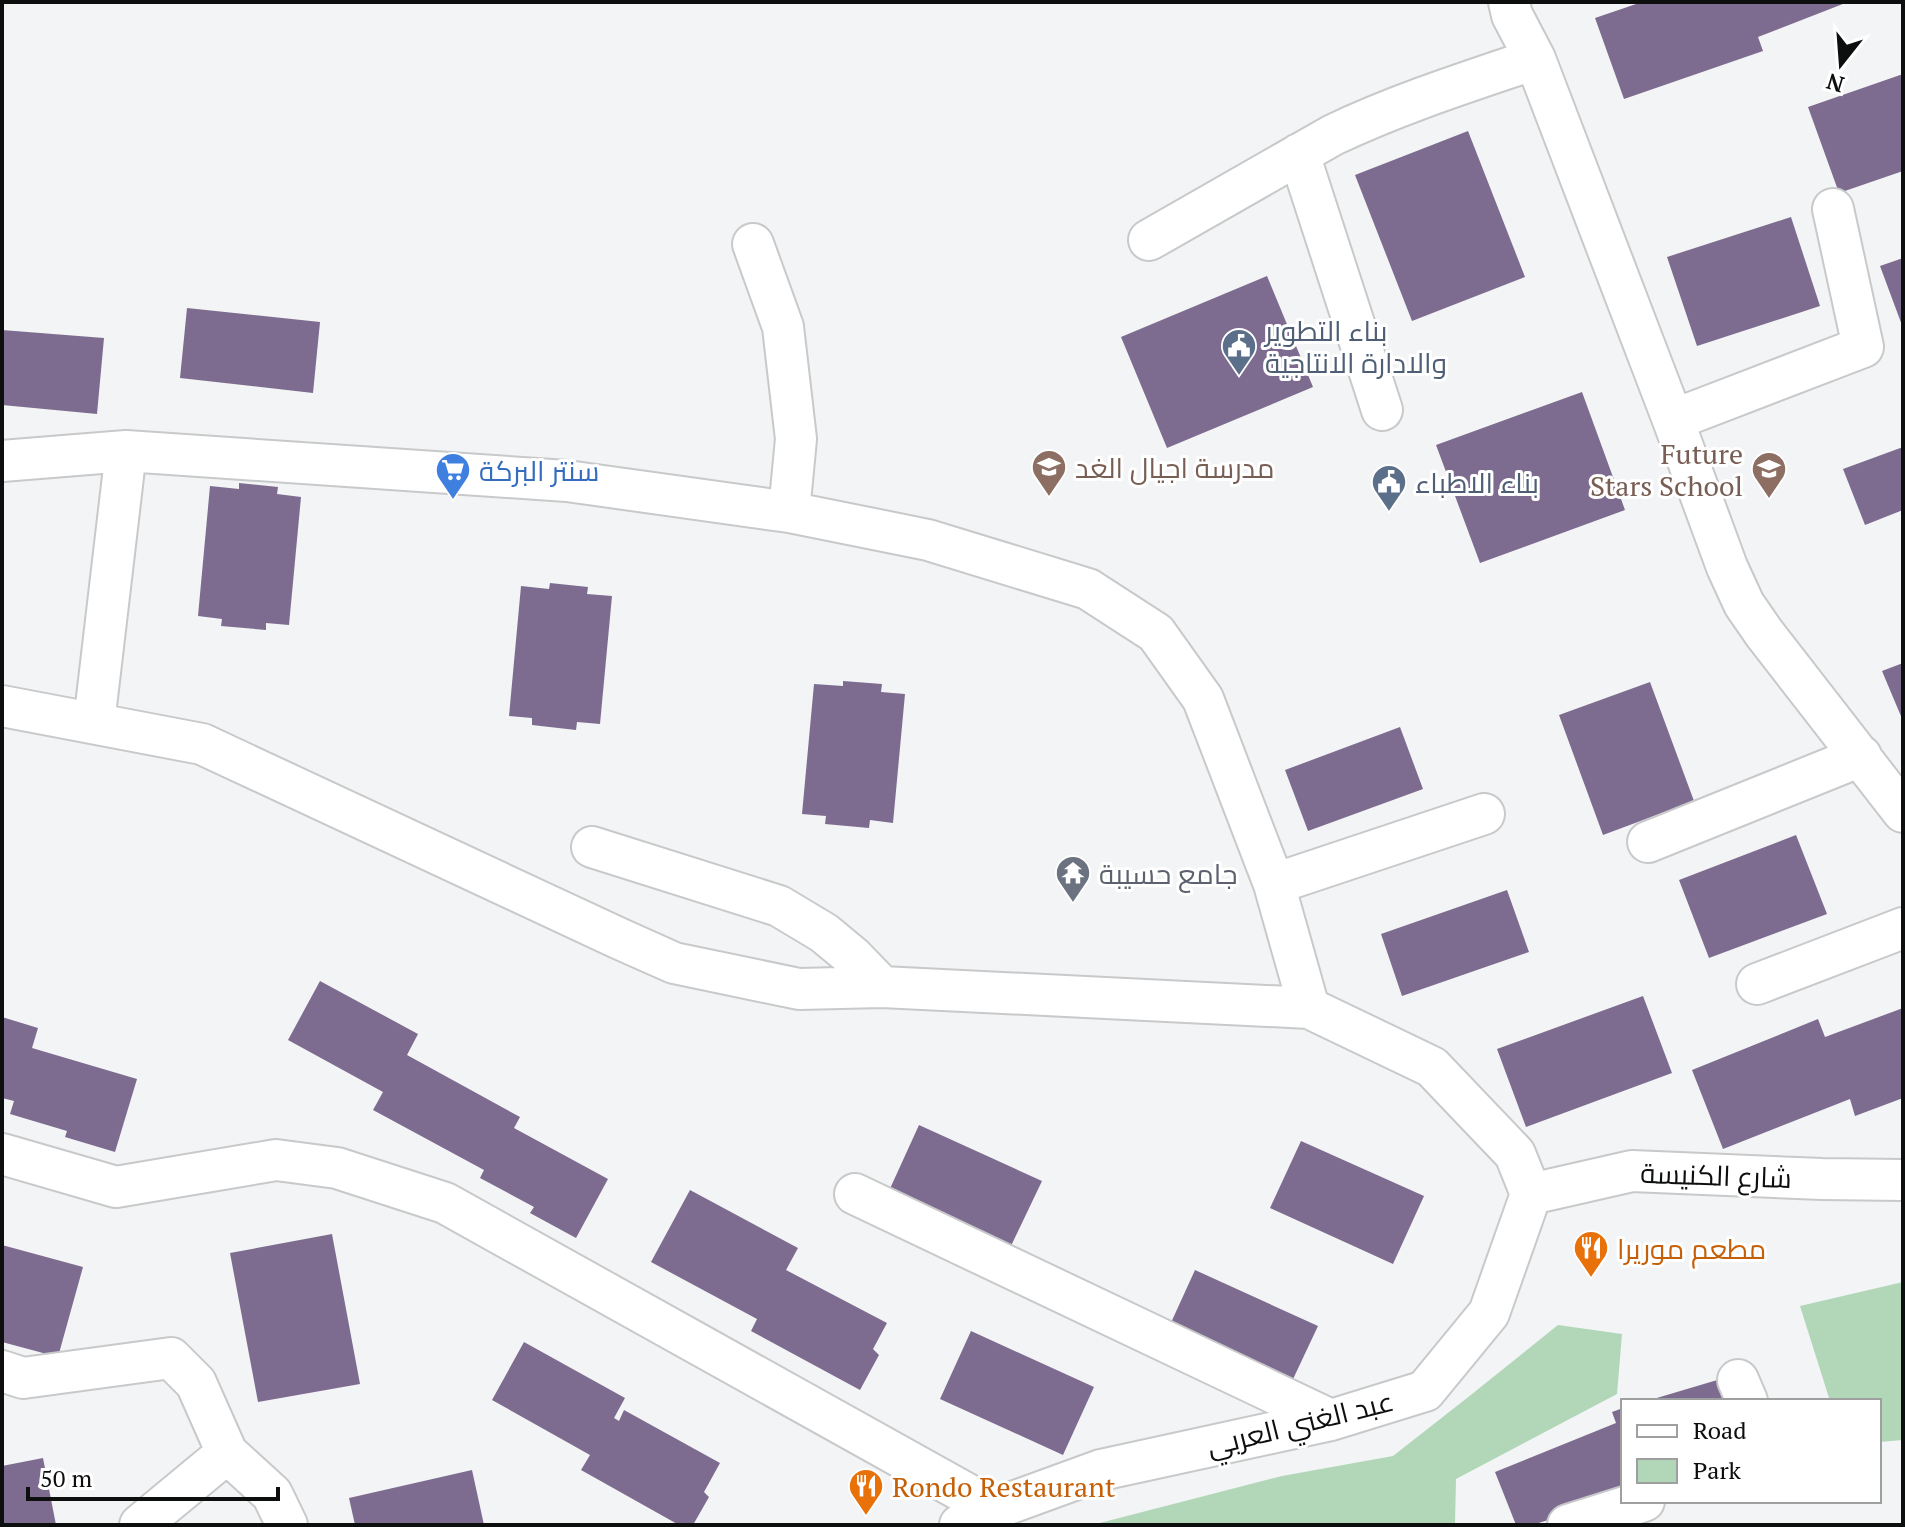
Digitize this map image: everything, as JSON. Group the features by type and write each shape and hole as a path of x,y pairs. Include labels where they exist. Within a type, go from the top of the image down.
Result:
{"street":[{"path":"1509,2 1512,15 1535,59 1727,567 1744,604 1903,812"},
{"path":"1149,240 1333,135 1403,104 1535,59"},
{"path":"1299,154 1382,410"},
{"path":"1673,420 1863,347 1833,209"},
{"path":"753,244 783,327 796,439 789,512"},
{"path":"94,723 126,451"},
{"path":"2,461 126,451 567,481 789,512 928,540 1088,589 1156,633 1203,699 1274,884 1309,1008"},
{"path":"2,706 202,744 674,963 799,989 882,987 1309,1008 1432,1067 1515,1154 1531,1194"},
{"path":"1648,842 1861,756"},
{"path":"1274,884 1484,814"},
{"path":"592,847 779,906 824,933 882,987"},
{"path":"1757,984 1903,928"},
{"path":"2,1154 116,1187 276,1160 337,1168 445,1203 977,1517"},
{"name":"شارع الكنيسة","path":"1531,1194 1632,1171 1903,1180"},
{"path":"855,1194 1331,1420"},
{"name":"عبد الغني العربي","path":"977,1517 1101,1470 1331,1420 1425,1391 1489,1313 1531,1194"},
{"path":"2,1371 23,1378 171,1358 196,1383 227,1453 272,1494 287,1525"},
{"path":"140,1525 227,1453"},
{"path":"1568,1525 1638,1503"}],"green space":[{"path":"1903,1282 1903,1440 1881,1442 1881,1399 1829,1399 1800,1306"},
{"path":"1558,1325 1622,1334 1617,1394 1456,1479 1455,1525 1092,1525 1282,1476 1393,1456"}],"building":[{"path":"1642,2 1848,2 1758,37 1763,51 1624,99 1595,18"},
{"path":"1903,74 1903,171 1839,193 1808,107"},
{"path":"1468,131 1525,277 1412,321 1355,175"},
{"path":"1791,217 1820,306 1697,346 1667,257"},
{"path":"1903,258 1903,328 1880,266"},
{"path":"1267,276 1313,387 1167,448 1121,337"},
{"path":"187,308 320,322 313,393 180,378"},
{"path":"2,330 104,338 97,414 2,405"},
{"path":"1582,392 1625,510 1480,563 1436,445"},
{"path":"1903,447 1903,510 1865,525 1843,469"},
{"path":"239,483 278,487 277,494 301,497 289,625 266,623 266,630 221,626 222,619 198,616 210,486 239,489"},
{"path":"550,583 588,587 587,594 612,596 600,724 577,722 576,730 532,725 532,718 509,716 521,586 549,589"},
{"path":"1903,663 1903,721 1882,671"},
{"path":"843,681 882,684 881,692 905,694 893,823 870,820 869,828 825,824 826,816 802,814 814,684 843,686"},
{"path":"1650,682 1694,801 1603,835 1559,715"},
{"path":"1400,727 1423,789 1308,831 1285,770"},
{"path":"1796,835 1827,914 1709,958 1679,880"},
{"path":"1507,890 1529,952 1402,996 1381,934"},
{"path":"320,981 418,1034 407,1055 520,1117 514,1128 608,1179 576,1238 530,1213 534,1207 480,1178 484,1170 373,1110 383,1092 288,1040"},
{"path":"1643,996 1672,1073 1526,1127 1497,1049"},
{"path":"1903,1008 1903,1098 1855,1116 1850,1099 1723,1149 1692,1070 1818,1019 1825,1037"},
{"path":"2,1017 38,1028 32,1048 137,1079 115,1152 65,1137 67,1131 10,1114 14,1101 2,1098"},
{"path":"919,1125 1042,1181 1010,1248 888,1193"},
{"path":"1301,1141 1424,1196 1393,1264 1270,1208"},
{"path":"690,1190 798,1248 786,1270 887,1323 873,1349 879,1355 860,1390 751,1331 757,1319 651,1262"},
{"path":"332,1234 360,1384 258,1402 230,1253"},
{"path":"2,1245 83,1267 58,1357 2,1342"},
{"path":"1195,1270 1318,1326 1286,1394 1164,1338"},
{"path":"971,1331 1094,1387 1063,1455 940,1399"},
{"path":"524,1342 625,1398 614,1418 619,1421 624,1410 720,1463 704,1492 709,1497 693,1525 679,1525 581,1470 590,1455 492,1400"},
{"path":"1724,1378 1733,1399 1653,1399"},
{"path":"1621,1409 1621,1498 1532,1525 1516,1525 1495,1472 1616,1423 1612,1412"},
{"path":"43,1458 56,1525 2,1525 2,1466"},
{"path":"472,1470 484,1525 355,1525 349,1498"}],"place":[{"name":"بناء التطوير والادارة الانتاجية","path":"1239,377"},
{"name":"مدرسة اجيال الغد","path":"1049,498"},
{"name":"Future Stars School","path":"1769,500"},
{"name":"سنتر البركة","path":"453,501"},
{"name":"بناء الاطباء","path":"1389,513"},
{"name":"جامع حسيبة","path":"1073,904"},
{"name":"مطعم موريرا","path":"1591,1279"},
{"name":"Rondo Restaurant","path":"866,1517"}]}
